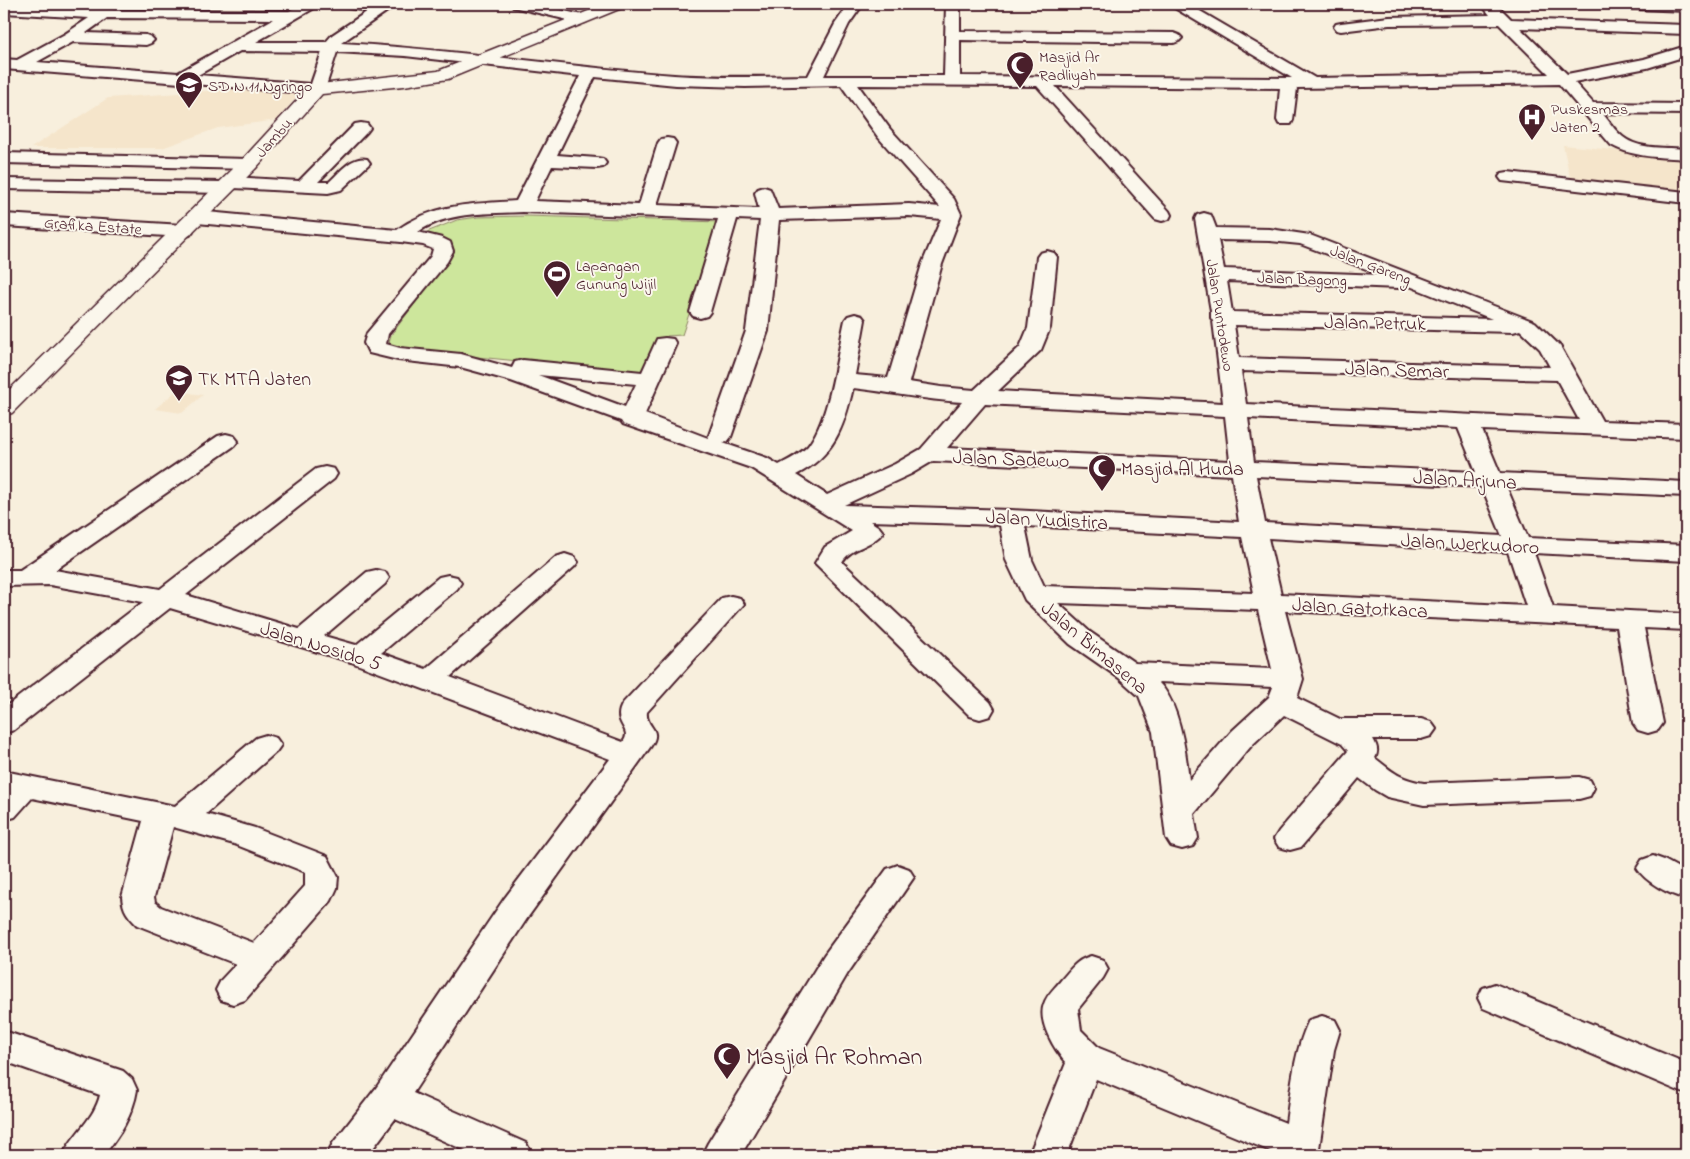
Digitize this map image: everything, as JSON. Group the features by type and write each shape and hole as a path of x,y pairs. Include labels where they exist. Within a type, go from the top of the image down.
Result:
{"street":[{"path":"4,73 70,37 119,4"},
{"path":"203,14 214,4"},
{"path":"182,78 311,4"},
{"path":"347,4 384,6"},
{"path":"518,4 581,19"},
{"path":"4,64 317,89 442,75 619,4"},
{"path":"813,81 842,24 856,4"},
{"path":"952,80 953,4"},
{"path":"1178,4 1312,83"},
{"path":"1397,4 1410,20"},
{"path":"1488,4 1563,79 1623,145 1686,154"},
{"path":"1612,4 1686,7"},
{"path":"317,89 331,47 337,38 384,6"},
{"path":"12,8 105,14 291,15"},
{"path":"1341,27 1361,23 1410,20 1506,21 1686,29"},
{"path":"952,35 1174,38"},
{"path":"70,37 146,40"},
{"path":"238,46 331,47 484,59 590,72 714,82 952,80 1312,83 1563,79 1648,64 1686,50"},
{"path":"523,206 590,72"},
{"path":"846,80 884,133 946,204 952,214"},
{"path":"1041,81 1162,215"},
{"path":"1285,120 1289,83"},
{"name":"Jambu","path":"4,408 249,164 317,89"},
{"path":"1589,108 1686,109"},
{"path":"304,186 361,128"},
{"path":"646,211 667,144"},
{"path":"4,158 249,164"},
{"path":"547,160 597,163"},
{"path":"4,184 335,186 361,163"},
{"path":"1508,177 1686,198"},
{"path":"719,437 757,331 770,215 764,193"},
{"path":"401,236 419,223 458,210 523,206 770,215 909,210 952,214"},
{"path":"700,312 729,214"},
{"path":"897,386 932,264 952,214"},
{"name":"Grafika Estate","path":"4,220 190,224 401,236 435,242 443,246 440,258 378,334 375,343 377,348 398,354 470,363"},
{"name":"Jalan Puntodewo","path":"1206,227 1222,318 1243,468 1285,690"},
{"name":"Jalan Gareng","path":"1206,227 1303,239 1528,326"},
{"path":"832,509 928,454 980,397 1030,350 1037,336 1047,257"},
{"name":"Jalan Bagong","path":"1215,275 1420,283"},
{"name":"Jalan Petruk","path":"1222,318 1528,326"},
{"path":"779,474 801,463 815,452 825,439 835,412 855,320"},
{"path":"1528,326 1549,346 1595,428"},
{"path":"631,419 665,344"},
{"path":"470,363 650,379"},
{"path":"470,363 519,376 578,396 631,419 760,464 870,532"},
{"name":"Jalan Semar","path":"1228,364 1566,374"},
{"path":"1000,378 1073,400"},
{"path":"842,380 897,386 941,394 980,397 1073,400 1467,422 1686,431"},
{"path":"1467,422 1519,546 1543,616"},
{"path":"4,593 16,577 226,441"},
{"name":"Jalan Sadewo","path":"928,454 1243,468"},
{"name":"Jalan Arjuna","path":"1243,468 1686,489"},
{"path":"4,724 325,474"},
{"name":"Jalan Yudistira","path":"832,509 1254,530"},
{"path":"910,514 870,532 837,551 830,556 828,564 980,709"},
{"name":"Jalan Bimasena","path":"1011,517 1019,560 1034,594 1080,638 1130,672 1151,692 1168,732 1181,825 1242,738 1285,690"},
{"name":"Jalan Werkudoro","path":"1254,530 1519,546 1686,553"},
{"path":"430,680 565,562"},
{"name":"Jalan Nosido 5","path":"16,577 50,577 166,598 361,656 629,755"},
{"path":"304,640 376,578"},
{"path":"361,656 448,583"},
{"name":"Jalan Gatotkaca","path":"1034,594 1268,602 1686,622"},
{"path":"346,1155 389,1099 516,908 641,739 641,732 632,717 633,710 731,604"},
{"path":"1629,619 1648,723"},
{"path":"1130,672 1285,690 1336,729 1352,737 1362,745 1363,753 1358,761 1290,839"},
{"path":"1336,729 1421,729"},
{"path":"259,959 149,916 139,907 138,896 171,816 266,745"},
{"path":"1358,761 1386,783 1398,789 1424,794 1579,788"},
{"path":"4,809 14,784 171,816 244,836 316,864 322,872 323,882 319,892 233,990"},
{"path":"1653,868 1686,887"},
{"path":"721,1155 836,964 898,877"},
{"path":"1091,969 1060,1006 1062,1026 1068,1041 1086,1059 1300,1151 1316,1050 1322,1030"},
{"path":"1495,998 1686,1079"},
{"path":"4,1046 110,1082 119,1090 118,1102 109,1118 82,1155"},
{"path":"1048,1155 1086,1059"},
{"path":"389,1099 513,1155"}],"shaded area":[{"name":"SD N 11 Ngringo","path":"236,89 298,95 277,120 218,128 162,148 31,148 108,98"},
{"path":"1563,145 1686,157 1686,195 1571,182"},
{"name":"TK MTA Jaten","path":"176,391 203,395 182,413 155,409"}],"green space":[{"name":"Lapangan Gunung Wijil","path":"527,216 720,222 682,335 667,336 652,374 405,350 394,347 389,342 391,335 448,260 419,235 457,220 478,217"}],"place":[{"name":"Masjid Ar Radliyah","path":"1020,89"},
{"name":"SD N 11 Ngringo","path":"189,109"},
{"name":"Puskesmas Jaten 2","path":"1532,141"},
{"name":"Lapangan Gunung Wijil","path":"557,298"},
{"name":"TK MTA Jaten","path":"179,402"},
{"name":"Masjid Al Huda","path":"1102,492"},
{"name":"Masjid Ar Rohman","path":"727,1080"}]}
